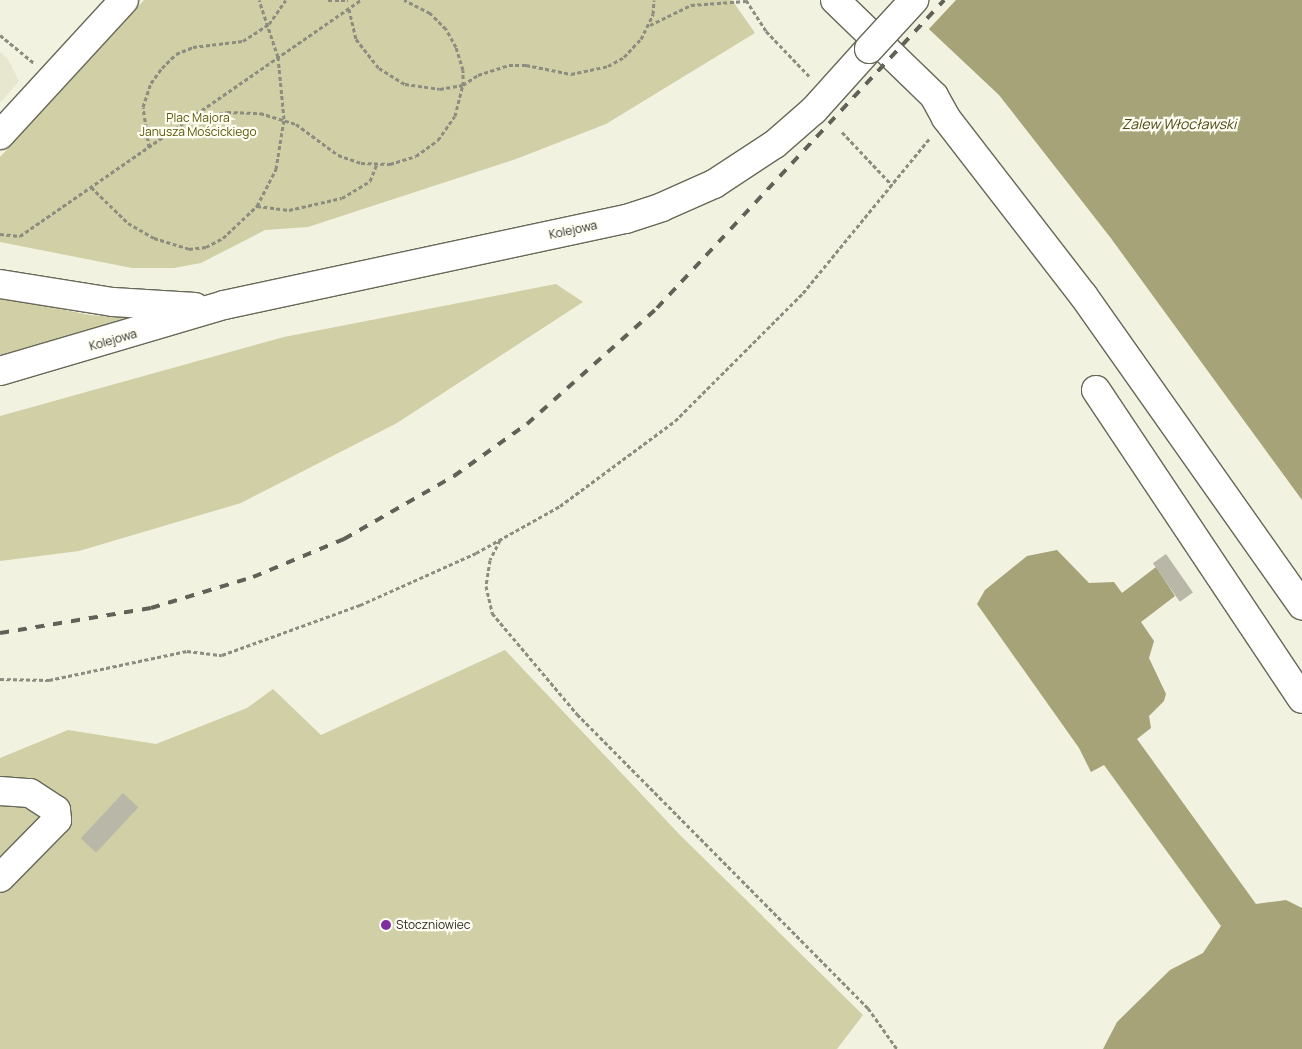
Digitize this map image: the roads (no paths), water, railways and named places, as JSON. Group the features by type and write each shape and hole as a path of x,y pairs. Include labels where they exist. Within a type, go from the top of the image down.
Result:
{"main road":[{"path":"0,135 124,0"},
{"path":"835,0 934,96 946,118 1084,295 1302,606"},
{"name":"Kolejowa","path":"0,371 224,305 617,221 662,207 714,184 775,144 814,110 914,0"},
{"name":"Kolejowa","path":"0,284 157,306 224,305"},
{"path":"1096,390 1302,699"},
{"path":"0,791 30,793 56,810 57,820 0,878"}],"water":[{"name":"Zalew Włocławski","path":"898,0 1302,0 1302,500 1110,237 999,95"},
{"path":"1057,550 1089,583 1114,582 1122,593 1156,567 1175,596 1141,622 1154,641 1149,658 1166,694 1164,701 1149,716 1151,728 1137,739 1256,904 1286,900 1302,908 1302,1049 1103,1049 1117,1022 1170,970 1203,953 1221,926 1104,765 1091,772 1079,748 977,604 985,590 1027,556"}],"railway":[{"path":"0,633 151,608 253,577 344,539 454,476 527,424 657,308 944,0"}],"place":[{"name":"Stoczniowiec","path":"386,925"}],"park label":[{"name":"Plac Majora Janusza Mościckiego","path":"198,125"}]}
